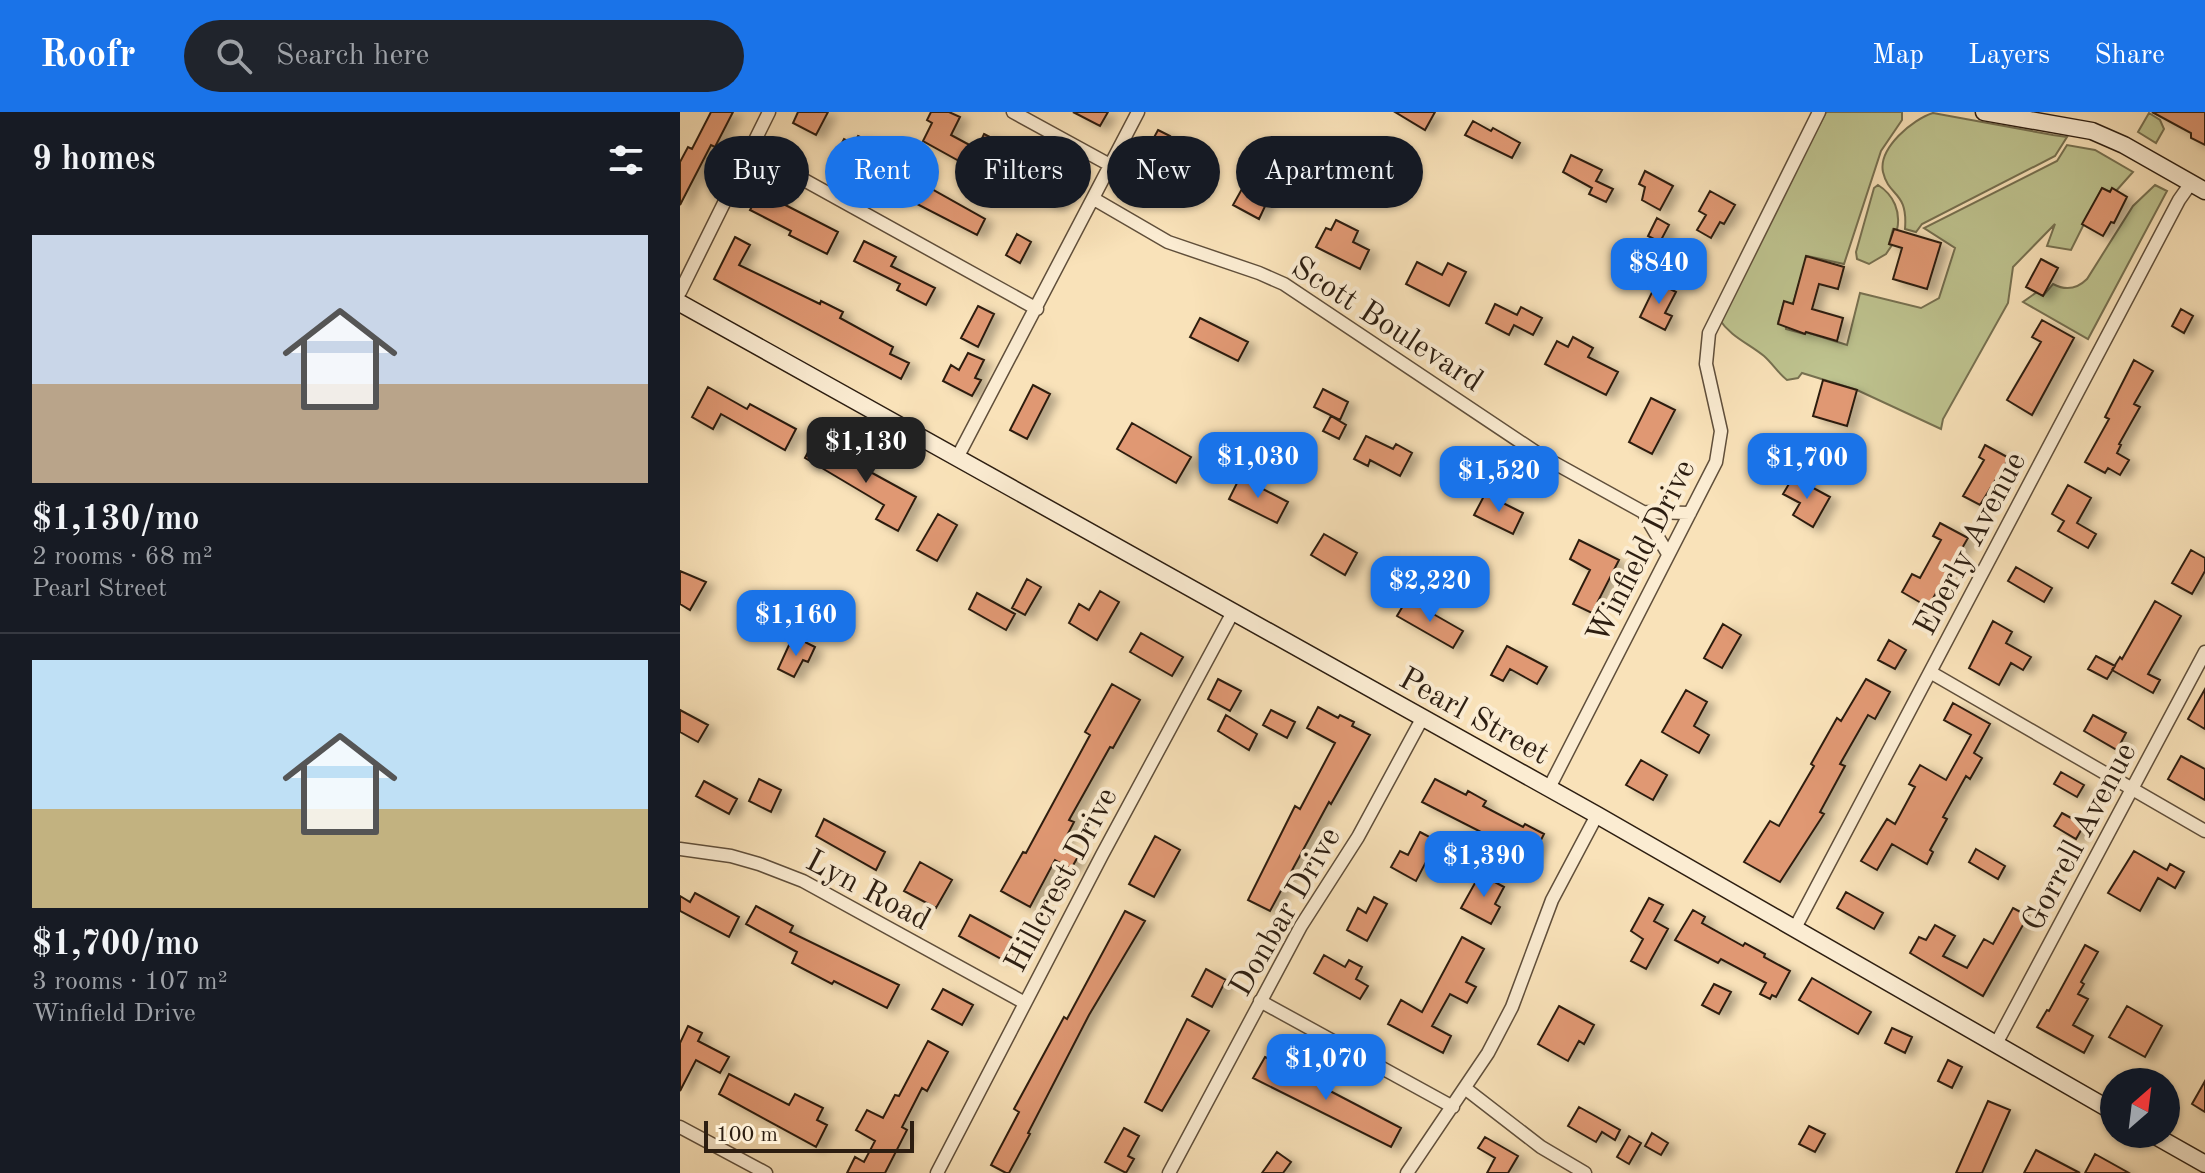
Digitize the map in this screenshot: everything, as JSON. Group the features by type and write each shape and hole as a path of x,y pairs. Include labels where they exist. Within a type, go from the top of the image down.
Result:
{"street":[{"path":"757,136 769,112"},
{"path":"1013,112 1107,163"},
{"path":"1125,136 1138,112"},
{"name":"Winfield Drive","path":"1549,788 1708,482 1721,442 1718,410 1706,364 1712,323 1819,112"},
{"path":"1984,112 2068,119 2124,145 2198,187"},
{"path":"957,458 1107,171"},
{"path":"809,183 1037,309"},
{"name":"Eberly Avenue","path":"1795,928 2179,200 2198,187"},
{"name":"Scott Boulevard","path":"1094,199 1168,242 1259,273 1293,290 1540,455 1643,512 1690,513"},
{"path":"680,292 721,208"},
{"name":"Pearl Street","path":"680,303 1597,815 2100,1104"},
{"path":"1643,512 1668,554"},
{"name":"Hillcrest Drive","path":"937,1173 1233,612"},
{"name":"Gorrell Avenue","path":"1996,1044 2205,652"},
{"path":"1930,672 2205,831"},
{"name":"Donbar Drive","path":"1169,1173 1301,926 1358,837 1423,717"},
{"path":"1407,1173 1466,1089 1512,1007 1539,928 1597,815"},
{"name":"Lyn Road","path":"680,849 731,856 803,881 1025,1003"},
{"path":"1260,1001 1453,1107"},
{"path":"1466,1089 1541,1147 1585,1173"},
{"path":"680,1127 766,1173"},
{"path":"2177,1148 2205,1164"}],"green space":[{"path":"1826,112 1902,112 1902,120 1881,151 1844,264 1807,256 1793,304 1784,302 1778,323 1786,329 1847,345 1860,293 1921,308 1939,298 1955,248 1924,228 2057,161 2067,145 2095,150 2133,172 2116,191 2102,188 2071,250 2047,246 2055,224 2013,267 2008,303 1943,419 1941,429 1857,390 1802,373 1798,378 1787,380 1764,356 1734,335 1719,319"},
{"path":"1933,113 2067,137 2055,156 1922,224 1916,232 1905,229 1904,207 1886,180 1883,163 1891,144 1907,128"},
{"path":"2149,113 2160,120 2164,129 2156,143 2138,132"},
{"path":"1878,185 1892,199 1898,223 1897,230 1893,229 1889,244 1892,245 1886,254 1869,264 1857,259 1856,252 1874,188"},
{"path":"2155,185 2167,191 2088,339 2023,302 2037,292 2043,296 2053,284 2075,287 2087,279 2133,206"}],"building":[{"path":"711,112 733,112 721,136 704,136 704,159 680,205 680,162 688,147 692,149"},
{"path":"798,112 828,112 816,135 793,123"},
{"path":"931,112 949,112 960,117 951,135 955,137 955,159 939,150 939,136 926,136 932,123 927,120"},
{"path":"1073,112 1108,112 1100,126"},
{"path":"1395,112 1435,112 1425,130"},
{"path":"2152,112 2205,112 2205,145 2191,138 2191,133"},
{"path":"1473,121 1520,143 1512,158 1465,135"},
{"path":"1158,130 1170,136 1155,136"},
{"path":"1571,155 1602,170 1596,181 1613,189 1606,202 1589,194 1592,188 1563,172"},
{"path":"1645,171 1673,186 1660,210 1642,200 1645,187 1639,184"},
{"path":"2102,188 2110,192 2112,188 2127,197 2114,223 2111,222 2103,236 2082,224"},
{"path":"1710,191 1735,205 1711,238 1697,230 1706,215 1699,211"},
{"path":"939,193 955,202 955,208 966,208 985,219 977,235 925,208 939,208"},
{"path":"791,208 838,232 827,254 750,210"},
{"path":"1239,208 1264,208 1259,219"},
{"path":"1657,218 1669,225 1660,242 1648,236"},
{"path":"1336,220 1358,231 1353,242 1369,250 1360,269 1316,247 1326,228 1331,230"},
{"path":"1894,229 1941,243 1927,289 1893,279 1902,248 1889,244"},
{"path":"1017,234 1031,242 1020,263 1006,255"},
{"path":"735,237 750,245 739,265 843,312 840,318 893,347 890,354 909,363 901,379 714,279"},
{"path":"864,241 896,257 891,266 935,288 926,305 897,290 900,284 854,261"},
{"path":"1806,256 1844,267 1838,289 1819,284 1812,309 1843,318 1837,341 1778,324 1784,301 1793,304"},
{"path":"2041,259 2058,268 2043,296 2026,287"},
{"path":"1417,262 1442,275 1448,263 1466,272 1449,306 1406,284"},
{"path":"1657,282 1676,292 1665,313 1672,316 1665,330 1640,317"},
{"path":"1495,304 1517,315 1521,307 1542,318 1533,335 1514,325 1509,335 1486,323"},
{"path":"978,306 994,314 978,347 961,338"},
{"path":"2181,309 2193,316 2184,333 2172,326"},
{"path":"1200,318 1248,342 1238,361 1190,337"},
{"path":"2042,320 2074,338 2032,415 2007,400 2041,342 2032,337"},
{"path":"1573,337 1593,348 1588,357 1618,372 1606,395 1545,364 1557,341 1568,347"},
{"path":"968,353 984,360 975,378 981,380 972,396 943,381 951,365 959,370"},
{"path":"2134,360 2153,371 2134,404 2140,407 2119,444 2117,453 2129,460 2120,475 2108,468 2105,473 2085,462 2109,419 2105,417"},
{"path":"1823,380 1857,390 1847,426 1813,416"},
{"path":"1033,385 1050,394 1027,439 1010,430"},
{"path":"708,387 747,409 750,404 796,429 785,450 721,414 713,429 692,417"},
{"path":"1323,389 1348,402 1340,420 1314,407"},
{"path":"1651,398 1675,410 1652,454 1629,442"},
{"path":"1331,416 1346,425 1339,439 1323,431"},
{"path":"1132,423 1191,457 1176,483 1117,449"},
{"path":"1366,436 1393,449 1396,444 1412,453 1400,476 1370,460 1368,466 1354,459"},
{"path":"814,441 916,497 898,531 876,519 884,505 805,458"},
{"path":"1985,445 2009,458 1980,505 1963,496 1984,460 1979,457"},
{"path":"1240,477 1288,502 1277,523 1229,499"},
{"path":"1793,477 1830,497 1813,527 1793,515 1800,503 1783,494"},
{"path":"2068,485 2091,498 2077,523 2096,534 2088,548 2058,531 2064,521 2052,514"},
{"path":"1485,494 1523,513 1513,534 1474,515"},
{"path":"938,514 957,525 937,561 917,550"},
{"path":"1940,523 1968,538 1928,607 1902,592 1912,574 1920,578 1941,540 1933,536"},
{"path":"1324,534 1357,553 1345,575 1311,555"},
{"path":"1579,540 1619,560 1592,613 1573,604 1590,570 1570,559"},
{"path":"2191,550 2205,558 2205,571 2192,594 2172,583"},
{"path":"2016,567 2052,588 2044,602 2008,581"},
{"path":"680,571 706,582 690,610 680,604"},
{"path":"1027,579 1041,587 1025,615 1012,608"},
{"path":"1100,591 1119,602 1097,640 1069,623 1079,604 1089,610"},
{"path":"977,593 1015,614 1006,630 969,609"},
{"path":"1407,599 1463,631 1453,648 1397,616"},
{"path":"2155,601 2181,616 2148,674 2160,680 2153,693 2112,670 2120,657 2122,659"},
{"path":"1993,621 2012,632 2006,643 2031,657 2023,670 2011,663 1999,685 1969,668"},
{"path":"1723,624 1741,635 1722,668 1704,658"},
{"path":"1141,633 1183,657 1172,676 1130,652"},
{"path":"801,640 815,647 808,662 803,660 794,677 778,669 789,645 797,648"},
{"path":"1889,640 1906,650 1895,669 1878,660"},
{"path":"1507,646 1547,667 1537,684 1510,669 1503,681 1491,675"},
{"path":"2096,656 2115,666 2107,679 2088,669"},
{"path":"1218,679 1241,691 1230,711 1208,699"},
{"path":"1866,679 1890,692 1875,719 1868,715 1840,764 1845,766 1820,812 1824,814 1780,882 1744,862 1770,821 1779,826 1814,766 1811,764 1837,718 1841,721"},
{"path":"1112,684 1140,700 1069,820 1074,822 1063,843 1080,853 1071,869 1055,860 1030,907 1001,891 1023,852 1026,853 1090,735 1085,732"},
{"path":"2205,689 2205,729 2188,719"},
{"path":"1686,690 1707,702 1694,726 1709,735 1699,753 1662,732"},
{"path":"1953,703 1990,724 1974,753 1982,758 1970,779 1966,776 1943,817 1947,819 1930,850 1933,852 1927,864 1892,844 1877,870 1861,861 1887,819 1895,824 1915,787 1909,784 1920,765 1946,780 1971,735 1944,720"},
{"path":"1318,707 1338,718 1340,715 1354,722 1352,726 1370,735 1331,804 1329,802 1270,911 1248,900 1295,806 1300,809 1335,743 1307,728"},
{"path":"680,710 708,725 698,742 680,732"},
{"path":"1271,710 1295,722 1287,738 1263,725"},
{"path":"1226,715 1257,734 1249,750 1218,731"},
{"path":"2093,715 2126,733 2117,750 2084,731"},
{"path":"2181,756 2205,769 2205,800 2168,779"},
{"path":"1641,760 1667,775 1653,800 1626,785"},
{"path":"2061,772 2084,785 2077,797 2054,784"},
{"path":"759,779 781,790 771,812 749,801"},
{"path":"1435,779 1466,795 1468,791 1486,801 1483,806 1544,834 1532,858 1422,802"},
{"path":"704,781 737,799 729,814 696,796"},
{"path":"2062,813 2084,825 2076,839 2054,826"},
{"path":"824,819 885,852 876,870 816,836"},
{"path":"1420,832 1437,841 1416,881 1391,867 1400,851 1408,855"},
{"path":"1155,836 1180,850 1154,897 1129,884"},
{"path":"1976,849 2005,866 1998,879 1969,862"},
{"path":"2134,851 2167,870 2170,864 2184,872 2175,888 2158,878 2140,911 2108,893"},
{"path":"920,862 952,880 936,908 904,891"},
{"path":"1480,874 1504,887 1495,904 1500,907 1491,924 1461,908"},
{"path":"1846,892 1883,913 1874,929 1837,908"},
{"path":"695,893 739,917 729,937 680,911 680,896 690,902"},
{"path":"1374,897 1387,904 1367,941 1347,930 1358,908 1366,913"},
{"path":"1649,898 1663,905 1654,921 1668,929 1646,969 1631,961 1643,939 1631,931"},
{"path":"756,906 793,926 790,932 899,985 887,1008 792,963 797,952 746,924"},
{"path":"2013,908 2028,916 1983,996 1910,953 1919,937 1926,940 1935,925 1955,936 1943,956 1967,968 1984,939 1993,944"},
{"path":"1693,910 1705,917 1702,923 1743,946 1745,943 1790,971 1776,997 1772,995 1770,999 1760,994 1766,983 1721,959 1718,963 1675,940"},
{"path":"1125,911 1145,921 1089,1015 1030,1134 1009,1173 1006,1173 991,1165 1019,1112 1014,1109"},
{"path":"970,915 1012,938 1001,959 959,936"},
{"path":"1462,937 1484,949 1466,982 1476,987 1467,1003 1450,994 1432,1026 1451,1036 1443,1053 1388,1024 1401,1000 1422,1012"},
{"path":"2085,945 2098,952 2081,982 2084,984 2078,994 2088,999 2073,1025 2093,1036 2084,1053 2037,1027"},
{"path":"1324,955 1345,967 1349,960 1362,967 1356,979 1368,986 1360,999 1314,973"},
{"path":"1206,969 1226,980 1212,1007 1192,996"},
{"path":"1812,978 1871,1012 1858,1034 1799,1000"},
{"path":"1714,984 1731,992 1719,1014 1702,1005"},
{"path":"943,989 973,1005 962,1025 932,1009"},
{"path":"1559,1006 1594,1025 1584,1044 1579,1041 1568,1061 1538,1044"},
{"path":"2127,1006 2162,1026 2145,1057 2109,1037"},
{"path":"1187,1019 1209,1031 1162,1111 1145,1102"},
{"path":"688,1026 702,1033 698,1041 729,1057 720,1073 696,1060 680,1091 680,1043"},
{"path":"1892,1028 1912,1037 1905,1053 1885,1043"},
{"path":"928,1041 948,1052 927,1091 922,1088 902,1127 907,1130 885,1173 847,1173 855,1157 864,1162 875,1141 856,1130 867,1110 883,1118 895,1095 899,1096"},
{"path":"1265,1057 1401,1128 1391,1147 1253,1078"},
{"path":"1948,1060 1962,1067 1952,1088 1938,1081"},
{"path":"729,1074 789,1105 795,1094 823,1108 817,1120 827,1125 816,1147 719,1094"},
{"path":"2205,1081 2205,1112 2192,1104"},
{"path":"1988,1101 2010,1110 1982,1173 1956,1173"},
{"path":"1579,1107 1620,1130 1615,1140 1602,1132 1596,1142 1568,1126"},
{"path":"1809,1126 1825,1134 1815,1152 1799,1144"},
{"path":"1124,1128 1139,1136 1128,1156 1134,1159 1126,1173 1105,1162"},
{"path":"1652,1133 1668,1143 1661,1155 1645,1146"},
{"path":"1629,1136 1641,1143 1629,1164 1617,1157"},
{"path":"1485,1137 1518,1156 1508,1173 1487,1173 1495,1158 1478,1148"},
{"path":"2036,1150 2080,1173 2024,1173"},
{"path":"1277,1152 1291,1162 1283,1173 1262,1173"},
{"path":"2095,1154 2129,1173 2085,1173"}]}
